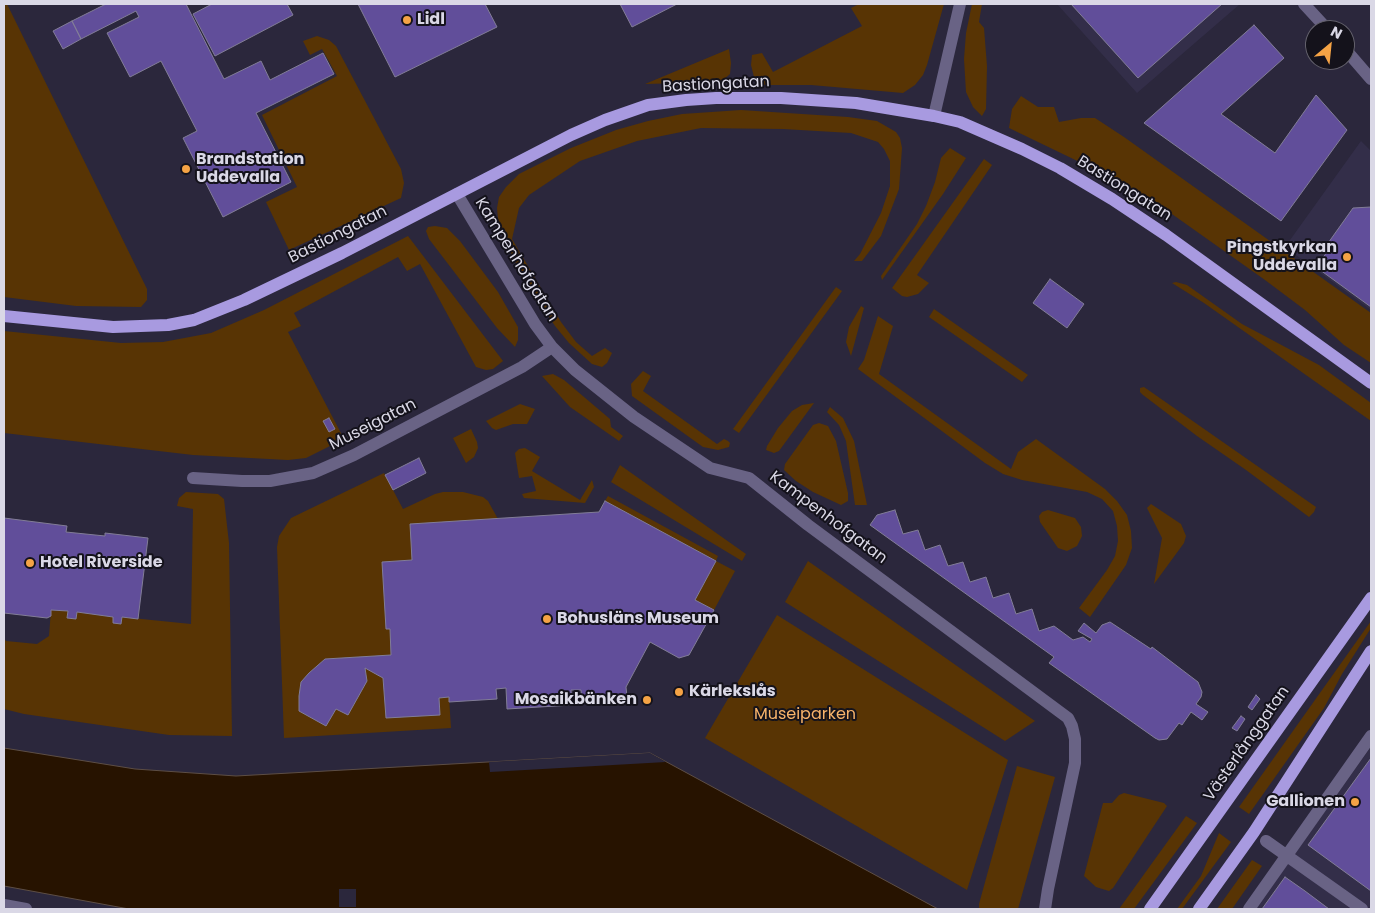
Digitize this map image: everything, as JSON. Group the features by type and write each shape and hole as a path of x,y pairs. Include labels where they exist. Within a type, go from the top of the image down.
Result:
{"main road":[{"name":"Bastiongatan","path":"4,316 113,327 168,325 194,320 219,311 273,286 571,135 605,120 648,105 716,98 782,98 856,103 934,116 960,122 1005,141 1060,168 1166,234 1371,383"},
{"name":"Västerlånggatan","path":"1150,909 1371,598"},
{"path":"1199,909 1254,832 1371,651"}],"street":[{"path":"934,116 960,4"},
{"path":"1304,4 1319,20"},
{"path":"1355,61 1371,79"},
{"name":"Kampenhofgatan","path":"457,194 535,324 552,347 575,370 634,417 710,468 749,478 808,526 1068,718 1075,739 1075,763 1045,909"},
{"name":"Museigatan","path":"193,478 270,481 313,473 354,455 522,367 552,347"},
{"path":"1249,909 1371,736"},
{"path":"1266,841 1362,909"},
{"path":"4,905 26,909"}],"shaded area":[{"path":"1057,4 1240,4 1137,93"},
{"path":"1361,141 1371,151 1371,310 1285,247"},
{"path":"1371,747 1371,909 1255,909"},
{"path":"4,748 135,769 236,776 650,753 938,909 129,909 4,886"}],"green space":[{"path":"4,4 7,4 147,289 147,300 141,307 76,306 4,297"},
{"path":"859,4 944,4 927,65 923,75 915,85 903,93 811,85 765,85 755,81 751,65 752,55 762,53 773,72 862,26 851,8"},
{"path":"972,4 982,4 979,22 984,28 987,66 986,109 982,116 973,107 966,92 964,59 966,33"},
{"path":"317,36 329,40 336,46 401,169 404,183 401,198 289,250 266,202 297,187 262,115 337,76 322,49 310,55 303,41"},
{"path":"729,49 730,74 721,82 645,84"},
{"path":"1021,96 1038,107 1054,107 1059,122 1081,118 1095,118 1371,313 1371,363 1344,345 1305,310 1265,280 1155,202 1121,182 1009,128 1012,109"},
{"path":"741,110 848,117 877,121 896,132 900,138 902,148 899,189 881,236 862,261 854,261 860,254 881,213 890,186 890,161 878,142 851,133 783,129 701,128 637,141 580,161 529,195 519,208 512,239 561,322 576,342 592,356 605,348 612,353 607,363 602,367 592,364 569,343 555,326 525,281 504,240 498,219 499,197 519,174 571,148 616,130 682,114"},
{"path":"950,148 966,158 882,280 881,276 917,224 935,182 941,158"},
{"path":"984,159 992,165 917,275 929,283 918,294 907,297 902,296 892,288"},
{"path":"428,227 447,228 460,241 498,292 518,327 518,340 515,347 497,328 429,239 426,231"},
{"path":"408,236 503,361 493,369 486,370 476,367 420,264 407,271 398,257 294,313 301,326 288,332 344,439 306,458 288,460 193,455 4,433 4,331 121,343 163,342 211,333 264,310"},
{"path":"1176,282 1187,285 1242,324 1319,365 1371,403 1371,421 1204,303 1172,283"},
{"path":"836,287 842,291 739,433 733,429"},
{"path":"861,306 864,308 851,356 846,342 849,327"},
{"path":"934,309 1028,375 1022,382 929,317"},
{"path":"878,316 893,326 879,374 1011,469 1018,452 1036,439 1105,489 1127,515 1131,531 1132,548 1126,565 1090,617 1079,608 1115,556 1118,541 1113,511 1102,499 1087,492 1022,480 1003,474 985,463 858,369 864,360"},
{"path":"643,371 651,376 643,391 717,444 724,439 728,441 730,443 729,447 718,450 703,447 632,396 631,384"},
{"path":"553,374 564,380 610,419 611,427 623,436 619,441 570,407 542,376"},
{"path":"1144,387 1316,507 1314,512 1309,517 1197,436 1143,395 1140,392 1140,388"},
{"path":"814,403 779,451 774,453 766,450 778,428 792,411 802,405"},
{"path":"520,404 535,409 527,424 513,424 496,430 486,421"},
{"path":"830,407 843,418 854,441 867,505 855,505 846,441 839,425 827,412"},
{"path":"819,423 828,426 836,441 848,493 848,501 841,505 813,492 796,481 784,470 785,464 813,425"},
{"path":"471,429 478,448 474,457 466,463 453,438"},
{"path":"525,448 540,457 532,471 580,500 592,480 594,487 585,503 524,498 522,494 536,491 532,476 519,478 515,453 519,449"},
{"path":"620,465 746,554 742,561 611,482"},
{"path":"384,473 403,509 435,494 463,492 483,497 488,501 498,519 412,560 382,562 386,629 390,629 391,655 325,659 301,682 299,711 326,726 336,709 348,715 367,681 365,668 383,678 386,718 440,715 439,698 449,697 451,728 284,738 277,547 279,536 291,518"},
{"path":"186,492 218,494 224,499 229,543 232,736 169,735 24,714 4,709 4,638 6,641 37,644 49,636 51,610 68,611 67,618 76,619 77,612 113,617 113,623 121,624 122,617 191,624 193,509 177,506 179,498"},
{"path":"608,496 718,556 716,561 605,501"},
{"path":"1151,504 1181,524 1186,536 1184,543 1154,584 1162,538 1147,508"},
{"path":"1048,510 1075,518 1081,527 1082,536 1077,546 1067,551 1058,548 1040,522 1039,516 1042,512"},
{"path":"716,561 735,571 714,610 695,600"},
{"path":"808,561 1035,721 1005,741 785,602"},
{"name":"Museiparken","path":"777,615 1008,760 967,890 705,738"},
{"path":"1371,621 1371,628 1342,674 1324,708 1249,814 1239,807"},
{"path":"1017,766 1055,777 1018,909 979,909 979,904"},
{"path":"1124,793 1164,803 1167,806 1113,888 1109,891 1096,887 1084,876 1103,803 1112,803 1119,795"},
{"path":"1186,816 1197,823 1134,909 1119,909"},
{"path":"1219,833 1231,842 1182,909 1177,909 1201,876"},
{"path":"1252,860 1262,866 1232,909 1217,909"}],"pier":[{"path":"650,753 666,762 490,772 489,762"},
{"path":"339,889 356,889 356,907 339,907"}],"building":[{"path":"106,4 186,4 224,79 261,61 270,80 323,53 334,74 256,113 291,182 223,217 183,138 197,131 161,61 130,77 107,33 139,17 136,11 81,39 72,21"},
{"path":"212,4 287,4 293,15 215,56 193,14"},
{"path":"358,4 485,4 497,27 395,77"},
{"path":"620,4 677,4 632,27"},
{"path":"1071,4 1222,4 1138,78"},
{"path":"72,21 81,39 63,49 53,31"},
{"path":"1254,25 1284,58 1221,114 1275,153 1316,95 1347,130 1281,221 1144,123"},
{"name":"Pingstkyrkan Uddevalla","path":"1371,207 1371,307 1316,267 1330,248 1326,246 1353,208"},
{"path":"1050,279 1084,304 1067,328 1033,303"},
{"path":"329,418 335,429 329,432 323,421"},
{"path":"419,458 426,473 393,490 385,475"},
{"name":"Bohusläns Museum","path":"605,501 716,561 695,600 714,610 689,655 679,658 650,642 626,687 627,697 582,701 581,690 571,690 572,705 507,709 506,688 496,689 497,699 449,702 449,697 439,698 440,715 386,718 383,678 365,668 367,681 348,715 336,709 326,726 299,711 301,682 325,659 391,655 390,629 386,629 382,562 412,560 410,524 599,512"},
{"path":"895,510 903,534 918,530 925,550 940,545 948,566 963,562 970,582 986,577 993,598 1009,593 1016,614 1032,609 1039,631 1054,626 1073,640 1083,637 1090,642 1092,639 1078,631 1084,623 1096,633 1102,625 1110,622 1151,649 1152,647 1198,682 1202,692 1196,704 1208,712 1202,720 1191,712 1182,725 1179,723 1167,739 1159,740 1155,738 1049,663 1054,657 870,525 877,515"},
{"path":"4,518 67,526 66,532 105,536 105,533 148,538 138,619 122,617 121,624 113,623 113,617 77,612 76,619 67,618 68,611 51,610 51,616 47,618 4,613"},
{"path":"1256,695 1260,699 1252,710 1248,707"},
{"path":"1241,716 1245,719 1237,731 1232,728"},
{"name":"Gallionen","path":"1371,758 1371,891 1308,845"},
{"path":"1285,877 1305,891 1329,909 1262,909"}],"place":[{"name":"Lidl","path":"407,20"},
{"name":"Brandstation Uddevalla","path":"186,169"},
{"name":"Pingstkyrkan Uddevalla","path":"1347,257"},
{"name":"Hotel Riverside","path":"30,563"},
{"name":"Bohusläns Museum","path":"547,619"},
{"name":"Kärlekslås","path":"679,692"},
{"name":"Mosaikbänken","path":"647,700"},
{"name":"Gallionen","path":"1355,802"}]}
